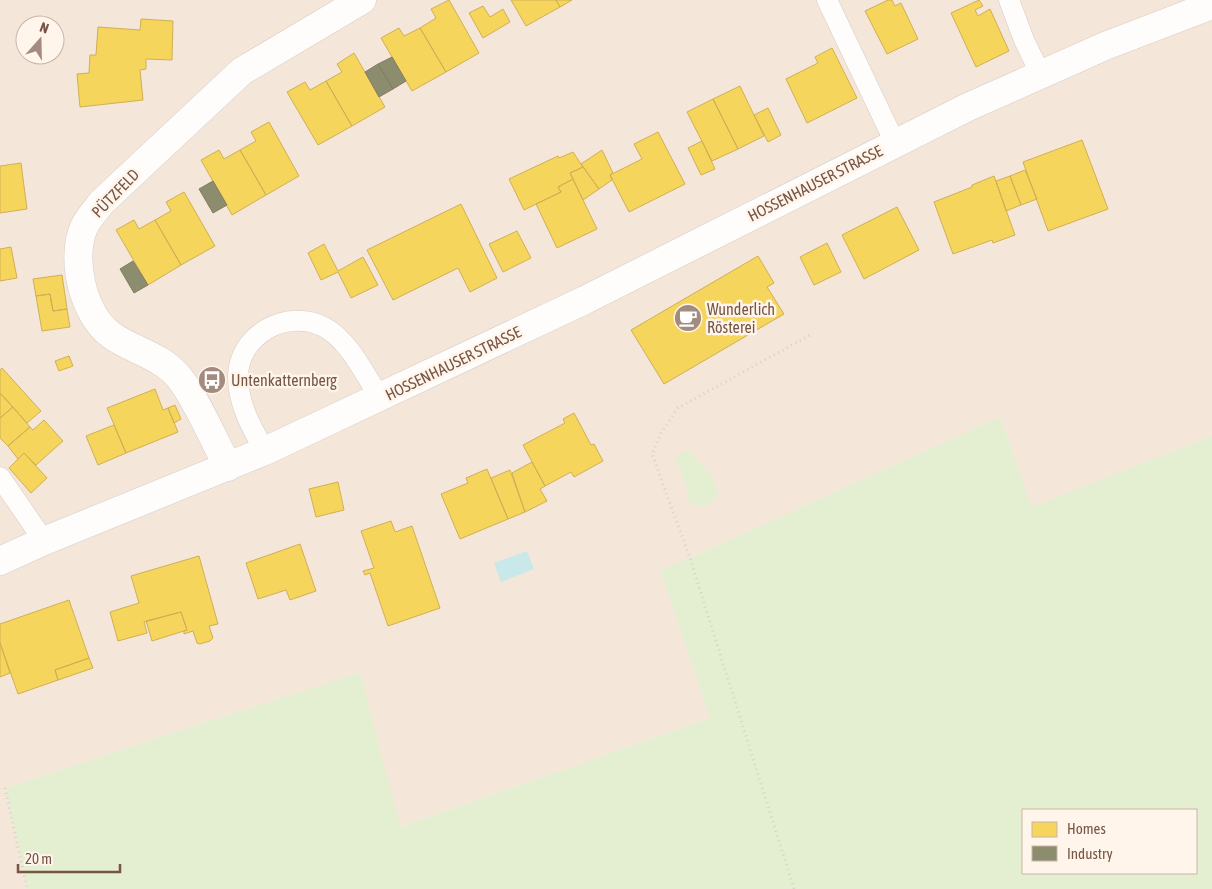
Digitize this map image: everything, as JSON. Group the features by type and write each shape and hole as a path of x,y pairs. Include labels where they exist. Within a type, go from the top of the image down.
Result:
{"street":[{"name":"PÜTZFELD","path":"228,467 181,379 162,363 111,335 89,307 81,276 78,247 84,226 102,202 242,71 362,0"},
{"name":"HOSSENHAUSER STRASSE","path":"0,561 44,541 265,451 585,300 895,143 1041,74 1105,46 1212,5"}],"lane":[{"name":"HOSSENHAUSER STRASSE","path":"827,0 895,143"},
{"path":"1009,0 1024,40 1041,74"},
{"path":"265,451 252,429 242,402 238,377 240,364 251,341 274,325 290,320 306,320 324,327 342,341 380,398"},
{"path":"0,477 44,541"}],"path":[{"path":"794,889 725,675 690,558 652,454 661,432 678,408 812,334"},
{"path":"5,788 27,889"}],"shaded area":[{"path":"0,0 1212,0 1212,436 1032,508 1000,417 690,558 660,569 710,718 399,827 360,672 5,788 27,889 0,889"}],"green space":[{"path":"1000,417 1032,507 1212,436 1212,889 27,889 5,788 360,672 400,827 710,718 660,569 690,558"},
{"path":"688,449 715,480 718,497 704,507 689,503 684,478 674,458"}],"water":[{"path":"527,551 534,569 501,582 494,563"}],"building: Homes":[{"path":"449,0 479,53 446,72 420,28 436,18 431,9"},
{"path":"511,0 556,0 560,7 526,26"},
{"path":"556,0 572,0 560,7"},
{"path":"888,0 892,0 895,6 901,3 918,39 887,54 865,11"},
{"path":"979,0 983,6 975,10 978,16 990,9 1009,51 976,67 951,13"},
{"path":"483,6 490,17 503,9 510,22 483,38 469,13"},
{"path":"141,19 173,21 172,60 146,59 146,69 140,70 143,100 80,107 77,74 89,73 90,55 96,55 98,27 140,30"},
{"path":"399,28 404,36 420,28 446,72 412,91 381,38"},
{"path":"832,48 857,98 807,123 786,79 818,63 815,57"},
{"path":"354,53 385,107 352,126 326,81 342,72 337,64"},
{"path":"326,81 352,126 318,145 287,92 305,82 310,90"},
{"path":"740,86 764,136 738,149 713,99"},
{"path":"713,99 738,149 712,161 687,112"},
{"path":"768,108 781,135 768,142 754,115"},
{"path":"269,122 299,176 266,195 240,150 256,141 251,132"},
{"path":"658,132 685,184 629,212 610,175 642,159 634,144"},
{"path":"1082,140 1108,209 1048,231 1023,162"},
{"path":"702,141 715,169 701,175 688,148"},
{"path":"219,150 224,159 240,150 266,195 232,215 201,160"},
{"path":"602,150 613,173 610,175 612,180 599,189 581,164"},
{"path":"573,152 583,167 570,173 573,179 558,187 561,192 524,210 509,179 558,156 559,158"},
{"path":"21,163 27,209 0,213 0,166"},
{"path":"583,167 599,189 583,200 570,173"},
{"path":"1025,170 1037,199 1021,205 1010,176"},
{"path":"994,176 1015,235 993,243 992,240 953,254 934,202"},
{"path":"1010,176 1021,205 1006,211 996,181"},
{"path":"573,179 597,229 557,248 536,204 561,192 558,187"},
{"path":"184,192 215,246 181,265 155,220 171,211 166,202"},
{"path":"461,204 497,278 470,292 458,268 393,300 367,250"},
{"path":"897,207 919,250 864,279 842,235"},
{"path":"134,220 139,229 155,220 181,265 148,285 116,230"},
{"path":"517,231 531,258 503,272 489,244"},
{"path":"827,243 841,272 814,285 800,257"},
{"path":"324,244 338,271 363,257 378,285 351,298 338,272 321,280 308,253"},
{"path":"11,247 17,278 0,281 0,249"},
{"path":"758,256 774,283 767,287 784,314 664,384 631,330"},
{"path":"62,275 67,309 53,311 50,294 36,296 33,279"},
{"path":"50,294 53,311 67,309 70,327 42,331 36,296"},
{"path":"69,356 73,366 59,371 55,361"},
{"path":"2,368 41,411 27,423 0,393 0,370"},
{"path":"155,389 163,410 168,408 178,432 126,453 107,408"},
{"path":"0,393 13,407 0,418"},
{"path":"175,405 181,419 174,423 168,408"},
{"path":"13,407 30,427 8,446 0,438 0,418"},
{"path":"574,413 591,445 594,444 603,461 574,477 571,472 545,486 523,445 565,423 563,419"},
{"path":"44,420 63,441 36,465 24,453 18,459 8,446 30,427 33,430"},
{"path":"114,425 126,453 98,465 86,436"},
{"path":"24,453 47,478 31,493 9,468"},
{"path":"532,462 545,486 540,489 547,501 525,512 512,473"},
{"path":"487,469 508,519 460,539 441,494 468,483 466,478"},
{"path":"510,470 525,512 508,519 491,478"},
{"path":"338,482 344,510 316,517 309,489"},
{"path":"391,521 395,532 412,526 440,608 388,626 370,573 365,575 363,571 374,568 361,531"},
{"path":"300,544 316,591 290,600 286,590 258,599 246,563"},
{"path":"199,556 218,624 209,626 213,638 200,644 197,643 193,631 184,634 184,631 187,630 181,612 144,622 147,633 118,641 110,612 139,603 131,576"},
{"path":"69,600 89,658 55,670 58,680 18,694 0,643 0,624"},
{"path":"181,612 187,630 152,641 146,621"},
{"path":"0,643 10,673 0,677"},
{"path":"89,658 93,668 58,680 55,670"}],"building: Industry":[{"path":"392,57 406,81 393,89 378,64"},
{"path":"378,64 393,89 379,97 365,72"},
{"path":"213,181 227,205 213,213 199,189"},
{"path":"133,261 148,285 134,293 120,269"}],"place":[{"name":"Wunderlich Rösterei","path":"688,318"},
{"name":"Untenkatternberg","path":"212,380"}]}
